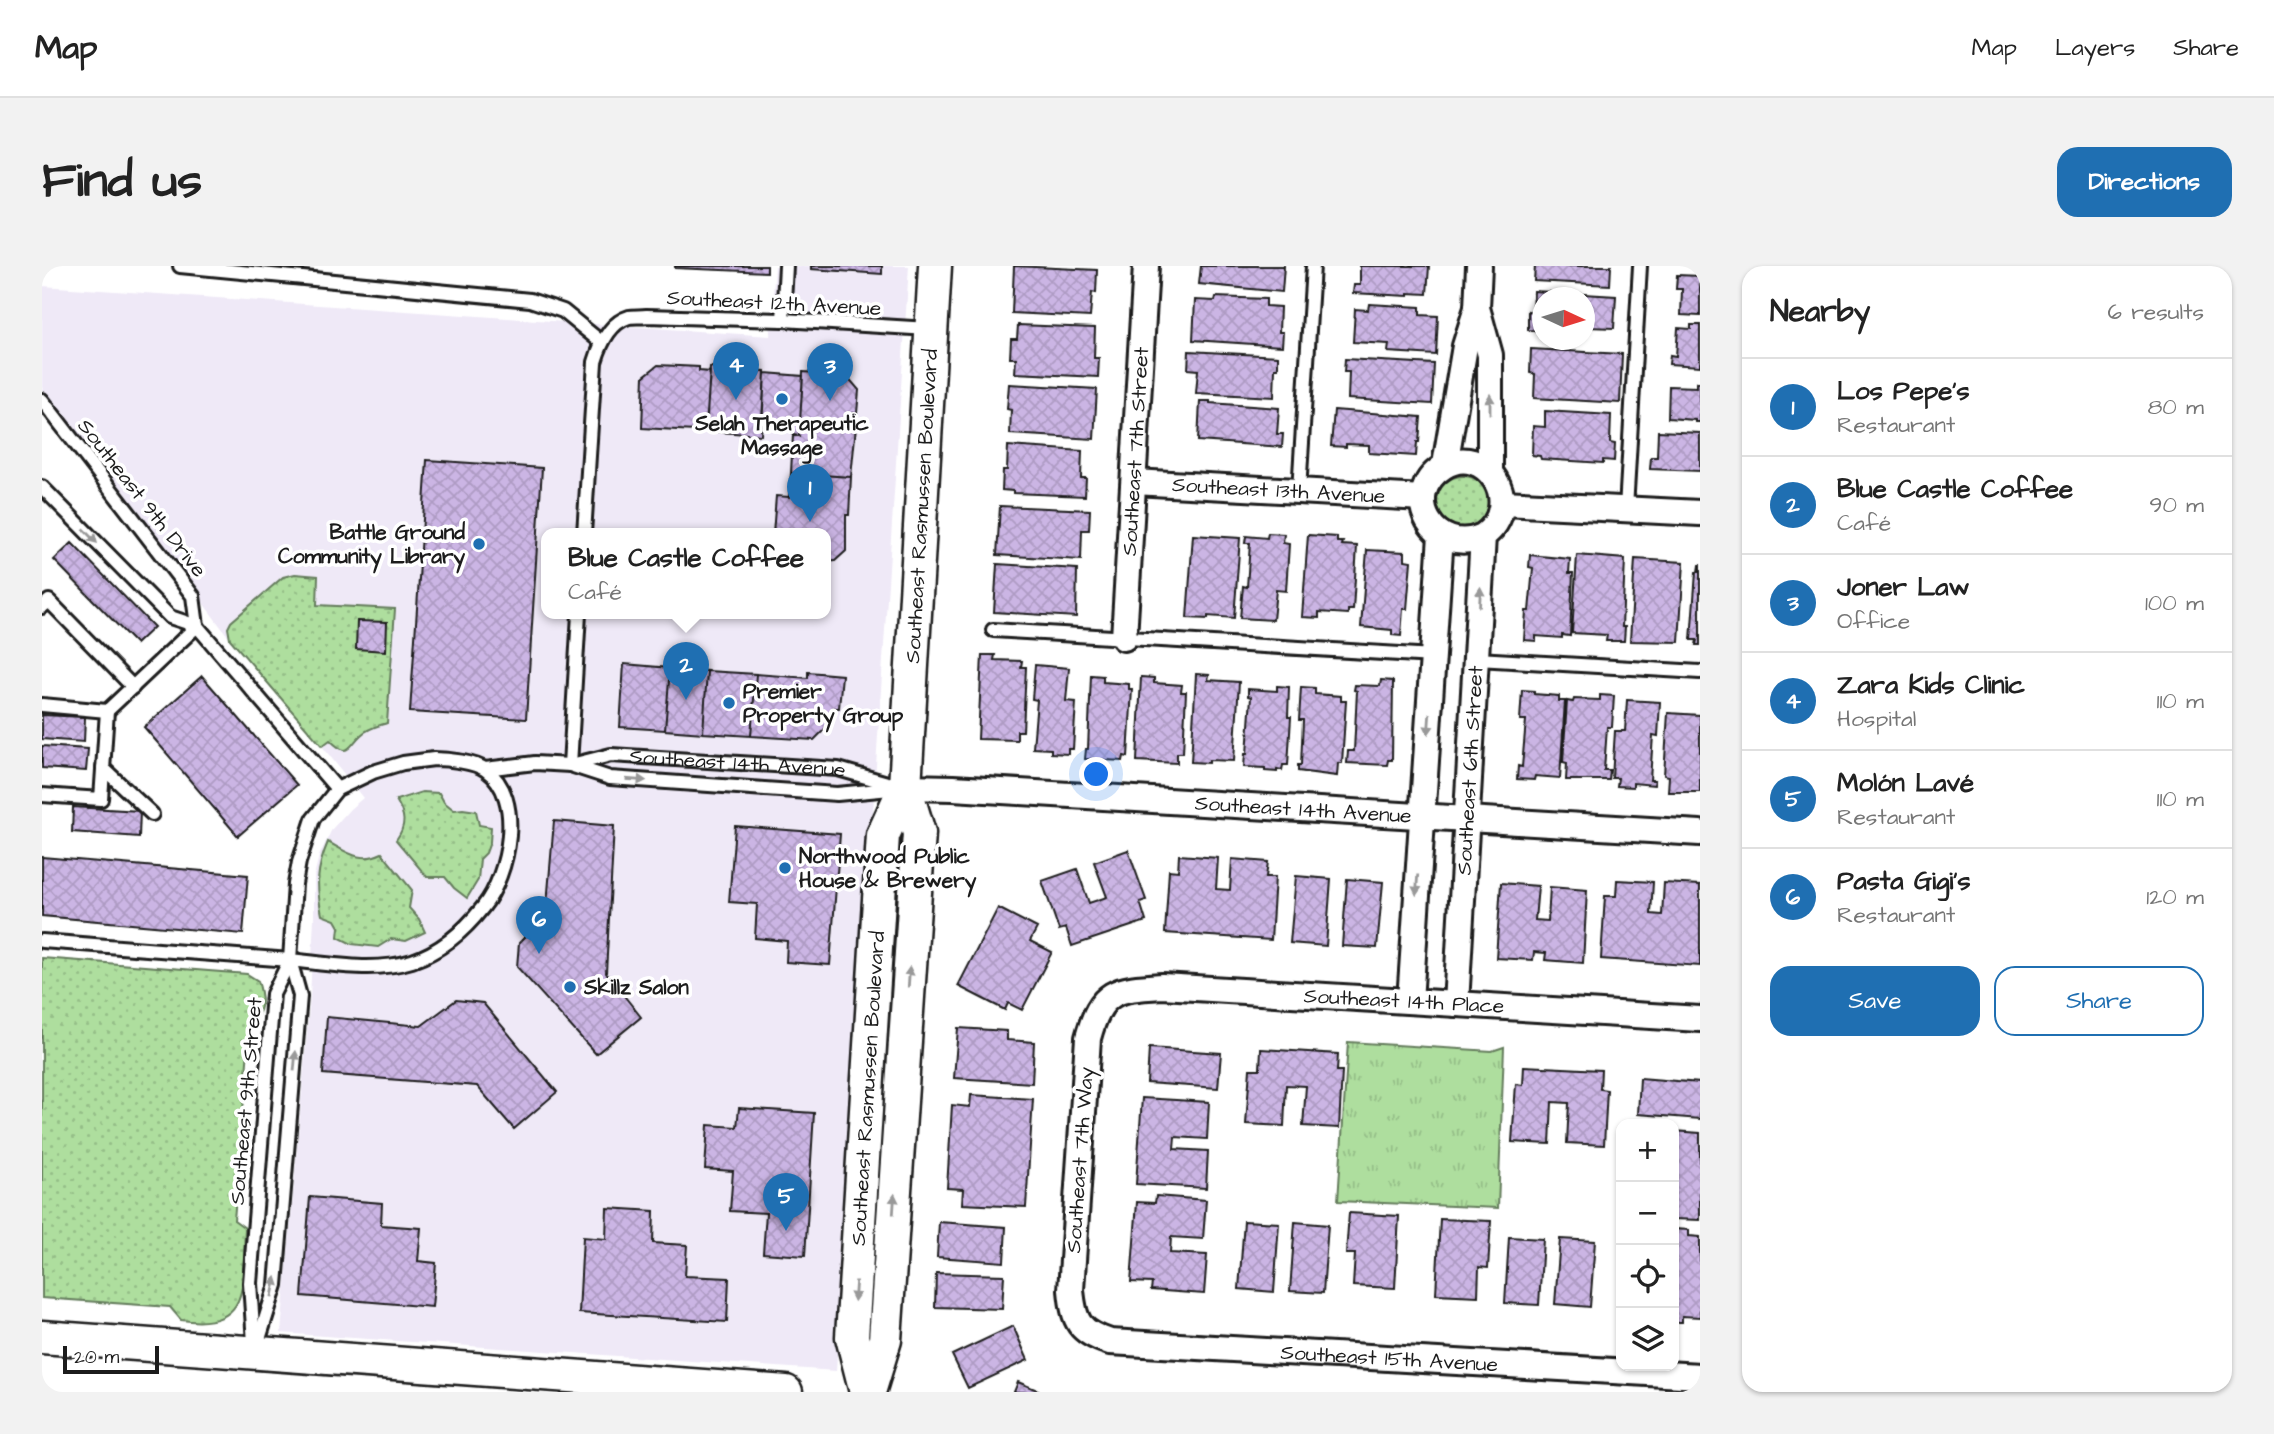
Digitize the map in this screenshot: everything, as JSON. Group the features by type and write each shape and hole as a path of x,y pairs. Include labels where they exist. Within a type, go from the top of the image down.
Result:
{"street":[{"name":"Southeast Rasmussen Boulevard","path":"867,1392 852,1337 883,835 905,788 935,266"},
{"name":"Southeast 7th Street","path":"1124,638 1146,266"},
{"path":"1445,466 1465,345 1477,308 1479,266"},
{"path":"1477,308 1490,355 1490,472"},
{"path":"1465,462 1478,464 1490,472 1498,483 1503,503 1497,523 1483,536 1468,541 1451,540 1441,535 1427,520 1423,498 1426,486 1434,474 1445,466 1465,462"},
{"name":"Southeast 13th Avenue","path":"1134,482 1423,498"},
{"path":"1503,503 1700,513"},
{"name":"Southeast 6th Street","path":"1410,1002 1441,535"},
{"name":"Southeast 6th Street","path":"1457,1004 1483,536"},
{"name":"Southeast 14th Avenue","path":"905,788 953,788 1700,833"},
{"name":"Southeast 14th Place","path":"1110,996 1127,988 1162,986 1700,1019"},
{"name":"Southeast 7th Way","path":"1082,1329 1076,1319 1071,1290 1088,1038 1095,1013 1110,996"},
{"name":"Southeast 15th Avenue","path":"1082,1329 1110,1342 1700,1376"},
{"path":"42,1337 786,1392"}],"lane":[{"path":"180,266 530,300 563,311 601,342 595,362 584,528"},
{"path":"783,320 786,266"},
{"path":"1299,491 1313,266"},
{"path":"1626,509 1640,266"},
{"name":"Southeast 12th Avenue","path":"601,342 617,324 629,317 647,316 783,320 931,330"},
{"name":"Southeast 9th Drive","path":"42,400 193,596 197,626"},
{"name":"Southeast 9th Drive","path":"42,488 170,617 197,626 337,789"},
{"path":"42,607 49,601 132,687"},
{"path":"570,765 579,619"},
{"path":"42,795 101,799 107,711 197,626"},
{"path":"993,629 1434,656"},
{"path":"1477,659 1700,672"},
{"path":"42,705 107,711"},
{"name":"Southeast 14th Avenue","path":"570,765 611,754 838,769 905,788"},
{"path":"42,941 290,960 362,967 393,966 431,953 460,931 489,899 498,881 507,849 509,812 502,786 485,769 450,759 403,763 373,772 337,789 313,819 299,862 293,907 290,960 300,996 276,1285 255,1352"},
{"name":"Southeast 14th Avenue","path":"485,769 535,763 570,765 610,778 837,794 905,788"},
{"path":"103,768 152,814"},
{"name":"Southeast 9th Street","path":"255,1352 250,1283 273,994 290,960"}],"shaded area":[{"path":"775,266 909,266 836,1371 281,1333 310,997 314,876 319,856 332,829 363,798 230,639 42,388 42,286 770,336"}],"green space":[{"path":"1463,476 1473,478 1481,484 1487,492 1487,512 1481,520 1473,526 1463,528 1453,526 1445,520 1439,512 1437,502 1439,492 1445,484 1453,478"},
{"path":"295,574 318,576 317,605 395,609 387,723 373,727 345,750 330,740 322,746 230,639 228,628 231,622 283,577"},
{"path":"422,792 439,793 444,802 454,810 476,811 479,825 491,827 490,842 486,853 480,859 478,880 467,898 445,877 427,877 396,840 404,820 396,800"},
{"path":"328,842 360,857 382,853 412,890 409,908 419,919 425,932 406,941 391,939 378,947 352,944 338,937 339,927 335,920 322,915 319,895 319,870"},
{"path":"42,958 247,974 258,981 262,1004 250,1025 234,1220 245,1228 243,1283 233,1309 221,1318 205,1321 181,1320 170,1307 42,1298"},
{"path":"1348,1042 1492,1051 1504,1047 1498,1208 1338,1201"}],"building":[{"path":"767,266 767,272 675,268"},
{"path":"811,266 882,266 882,274 811,269"},
{"path":"1014,266 1097,270 1096,293 1092,292 1090,317 1012,313"},
{"path":"1201,266 1284,266 1282,292 1199,284"},
{"path":"1360,266 1429,266 1427,294 1408,293 1408,296 1353,293 1354,285 1360,285"},
{"path":"1535,266 1611,266 1610,285 1534,281"},
{"path":"1677,275 1700,276 1700,316 1681,315 1682,289 1676,289"},
{"path":"1595,295 1616,296 1614,328 1595,327"},
{"path":"1216,297 1266,299 1266,306 1280,307 1279,332 1283,332 1282,346 1193,340 1195,300 1215,301"},
{"path":"1369,304 1420,307 1420,315 1438,316 1436,355 1388,352 1389,344 1353,342 1355,309 1368,310"},
{"path":"1528,311 1532,312 1532,330 1528,330"},
{"path":"1018,325 1095,328 1094,358 1099,358 1098,377 1015,373 1016,358 1010,358 1011,339 1017,339"},
{"path":"1691,325 1700,325 1700,366 1669,364 1670,355 1676,356 1678,328 1691,329"},
{"path":"1531,349 1622,354 1620,403 1534,398 1535,374 1530,373"},
{"path":"1189,351 1278,356 1274,397 1196,393 1198,370 1188,369"},
{"path":"1345,359 1434,364 1432,404 1348,399 1349,372 1344,372"},
{"path":"658,365 699,367 699,371 710,372 706,427 695,426 695,431 642,428 644,376"},
{"path":"710,367 765,371 761,435 706,431"},
{"path":"803,372 846,375 859,390 857,413 853,413 852,426 800,423"},
{"name":"Selah Therapeutic Massage","path":"765,373 803,376 799,436 793,435 793,429 762,427"},
{"path":"1697,382 1700,383 1700,422 1668,418 1669,386 1697,387"},
{"path":"1009,384 1097,389 1094,439 1010,434 1011,410 1007,409"},
{"path":"1200,401 1279,408 1277,434 1283,434 1282,447 1198,441"},
{"path":"1334,410 1421,417 1416,456 1369,453 1369,445 1331,446"},
{"path":"1545,411 1611,415 1610,443 1615,444 1614,461 1603,460 1603,463 1541,459 1540,456 1532,455 1533,426 1545,427"},
{"path":"800,423 856,426 851,477 791,473 793,435 799,436"},
{"path":"1658,431 1700,433 1700,471 1650,469 1651,457 1657,457"},
{"path":"1008,446 1082,451 1081,478 1086,478 1085,496 1013,493 1002,490 1003,470 1007,470"},
{"name":"Battle Ground Community Library","path":"427,460 542,468 526,719 410,712"},
{"path":"791,473 851,477 849,515 846,515 846,551 835,561 831,561 831,528 773,528 776,496 789,497"},
{"path":"1000,506 1090,510 1089,530 1082,530 1081,560 997,555"},
{"path":"1268,533 1284,534 1283,543 1289,544 1286,591 1276,590 1273,620 1240,618 1243,586 1247,587 1250,543 1245,543 1246,536 1267,538"},
{"path":"1193,535 1240,538 1234,618 1187,618"},
{"path":"1308,535 1337,537 1337,542 1343,542 1342,545 1357,546 1353,610 1348,610 1348,614 1319,612 1319,618 1302,617"},
{"path":"72,543 154,627 136,644 54,560"},
{"path":"1367,550 1405,552 1405,560 1411,561 1407,609 1403,609 1401,636 1392,635 1392,630 1361,627"},
{"path":"1530,555 1570,559 1569,573 1573,573 1570,636 1536,636 1536,641 1524,640 1533,568 1529,567"},
{"path":"1577,555 1625,559 1622,627 1625,627 1624,641 1606,641 1607,635 1572,633"},
{"path":"1635,559 1684,562 1679,642 1630,641"},
{"path":"997,564 1077,569 1076,617 994,612"},
{"path":"1699,565 1700,645 1696,645 1697,640 1691,640 1696,572"},
{"path":"357,621 387,622 386,651 356,649"},
{"path":"982,655 995,655 994,660 1022,661 1021,667 1026,667 1023,731 1017,731 1017,740 978,739"},
{"path":"624,664 670,668 665,730 620,727"},
{"path":"1035,665 1069,668 1066,701 1076,702 1073,749 1068,749 1068,754 1033,748 1037,700 1032,699"},
{"path":"670,668 707,671 703,733 665,730"},
{"name":"Premier Property Group","path":"707,671 756,674 751,736 703,733"},
{"path":"808,672 842,675 839,708 834,708 833,721 814,740 751,736 756,674 808,678"},
{"path":"1196,674 1209,675 1208,680 1239,682 1234,761 1191,762"},
{"path":"1091,675 1103,676 1103,682 1129,684 1129,689 1132,689 1128,757 1124,756 1123,761 1085,759 1088,749"},
{"path":"202,676 297,785 238,836 144,727"},
{"path":"1141,677 1154,678 1154,683 1182,685 1181,692 1186,692 1183,753 1177,753 1177,763 1137,761"},
{"path":"1381,680 1393,681 1392,760 1388,760 1387,765 1347,763 1348,751 1354,751 1355,685 1380,686"},
{"path":"1277,686 1289,687 1288,717 1291,717 1288,765 1283,765 1282,770 1277,769 1277,772 1265,771 1265,768 1244,767 1251,697 1248,696 1248,689 1277,691"},
{"path":"1301,687 1315,688 1315,694 1341,696 1341,701 1346,701 1342,763 1338,763 1337,776 1298,771 1298,765 1301,765 1303,720 1299,720"},
{"path":"1522,690 1559,696 1559,701 1565,701 1560,778 1535,776 1534,780 1517,779 1518,766 1522,767 1526,720 1520,720"},
{"path":"1600,695 1614,696 1612,727 1607,727 1604,770 1610,770 1609,780 1566,780 1567,763 1563,762 1567,701 1600,700"},
{"path":"1627,700 1660,702 1658,736 1653,735 1650,780 1655,780 1654,785 1633,783 1633,787 1617,786 1618,778 1612,778 1615,731 1625,731"},
{"path":"1668,713 1700,715 1700,792 1668,792 1669,776 1664,775"},
{"path":"42,715 85,717 84,742 42,739"},
{"path":"42,746 88,749 86,771 42,768"},
{"path":"73,807 140,811 139,837 72,832"},
{"path":"554,821 614,826 606,973 641,1017 596,1054 517,967 519,943 546,916"},
{"name":"Northwood Public House & Brewery","path":"735,826 840,834 830,965 786,962 787,941 755,938 757,904 729,902"},
{"path":"1128,850 1146,900 1140,902 1146,921 1072,946 1066,928 1059,930 1042,881 1077,869 1089,903 1107,897 1094,862"},
{"path":"1179,855 1218,858 1216,889 1230,890 1232,859 1268,862 1266,877 1275,877 1271,940 1165,933 1169,870 1178,871"},
{"path":"42,857 248,875 243,934 42,916"},
{"path":"1296,876 1331,879 1326,946 1290,943"},
{"path":"1347,879 1383,882 1377,948 1342,946"},
{"path":"1617,880 1653,882 1651,914 1662,915 1664,883 1700,885 1700,966 1601,959 1605,896 1616,896"},
{"path":"1501,883 1538,886 1535,920 1548,921 1550,887 1587,890 1583,963 1545,960 1546,953 1534,952 1533,960 1496,958"},
{"path":"998,908 1037,928 1030,941 1052,952 1022,1010 1008,1003 1005,1010 958,986"},
{"path":"456,1000 483,1003 557,1092 514,1129 477,1086 323,1074 327,1017 421,1026"},
{"path":"958,1028 1007,1031 1007,1040 1034,1042 1032,1083 954,1078"},
{"path":"1149,1048 1221,1053 1218,1088 1147,1083"},
{"path":"1261,1049 1338,1054 1337,1071 1342,1071 1339,1128 1303,1126 1306,1086 1286,1085 1284,1126 1246,1124 1250,1069 1260,1069"},
{"path":"1524,1066 1601,1070 1600,1089 1607,1090 1604,1145 1567,1143 1569,1103 1552,1102 1550,1144 1512,1142 1516,1084 1523,1085"},
{"path":"1640,1078 1700,1083 1700,1119 1638,1114"},
{"path":"971,1095 1033,1099 1026,1207 962,1204 963,1189 947,1188 952,1105 970,1107"},
{"path":"1142,1098 1209,1102 1207,1139 1175,1137 1174,1149 1208,1151 1206,1188 1136,1184"},
{"path":"739,1108 814,1113 805,1256 763,1253 766,1213 730,1211 733,1171 705,1169 708,1125 737,1127"},
{"path":"1679,1131 1700,1133 1700,1220 1679,1219"},
{"path":"1156,1196 1206,1200 1203,1239 1171,1237 1170,1253 1207,1255 1204,1294 1151,1290 1152,1283 1131,1282 1137,1202 1155,1203"},
{"path":"310,1197 382,1203 381,1225 421,1228 418,1261 436,1263 432,1307 302,1296"},
{"path":"607,1208 654,1211 653,1243 687,1245 685,1276 729,1278 727,1322 579,1313 583,1237 606,1239"},
{"path":"1349,1213 1399,1216 1395,1288 1353,1286 1355,1254 1346,1254"},
{"path":"1440,1219 1491,1221 1488,1268 1479,1267 1478,1296 1436,1294"},
{"path":"1244,1221 1279,1223 1274,1292 1239,1289"},
{"path":"939,1222 1006,1227 1004,1262 937,1257"},
{"path":"1295,1222 1328,1225 1323,1293 1290,1291"},
{"path":"1679,1229 1689,1230 1689,1236 1700,1237 1700,1317 1682,1316 1682,1322 1679,1322"},
{"path":"1509,1237 1543,1239 1539,1305 1505,1303"},
{"path":"1560,1239 1595,1241 1590,1307 1555,1304"},
{"path":"936,1273 1004,1275 1002,1309 935,1307"},
{"path":"1013,1326 1028,1360 968,1388 952,1355"},
{"path":"1018,1382 1042,1392 1014,1392"}],"place":[{"name":"Selah Therapeutic Massage","path":"782,399"},
{"name":"Zara Kids Clinic","path":"736,400"},
{"name":"Joner Law","path":"830,401"},
{"name":"Los Pepe's","path":"810,522"},
{"name":"Battle Ground Community Library","path":"479,544"},
{"name":"Blue Castle Coffee","path":"686,700"},
{"name":"Premier Property Group","path":"729,703"},
{"name":"Northwood Public House & Brewery","path":"785,868"},
{"name":"Pasta Gigi's","path":"539,954"},
{"name":"Skillz Salon","path":"570,987"},
{"name":"Molón Lavé","path":"786,1231"}]}
